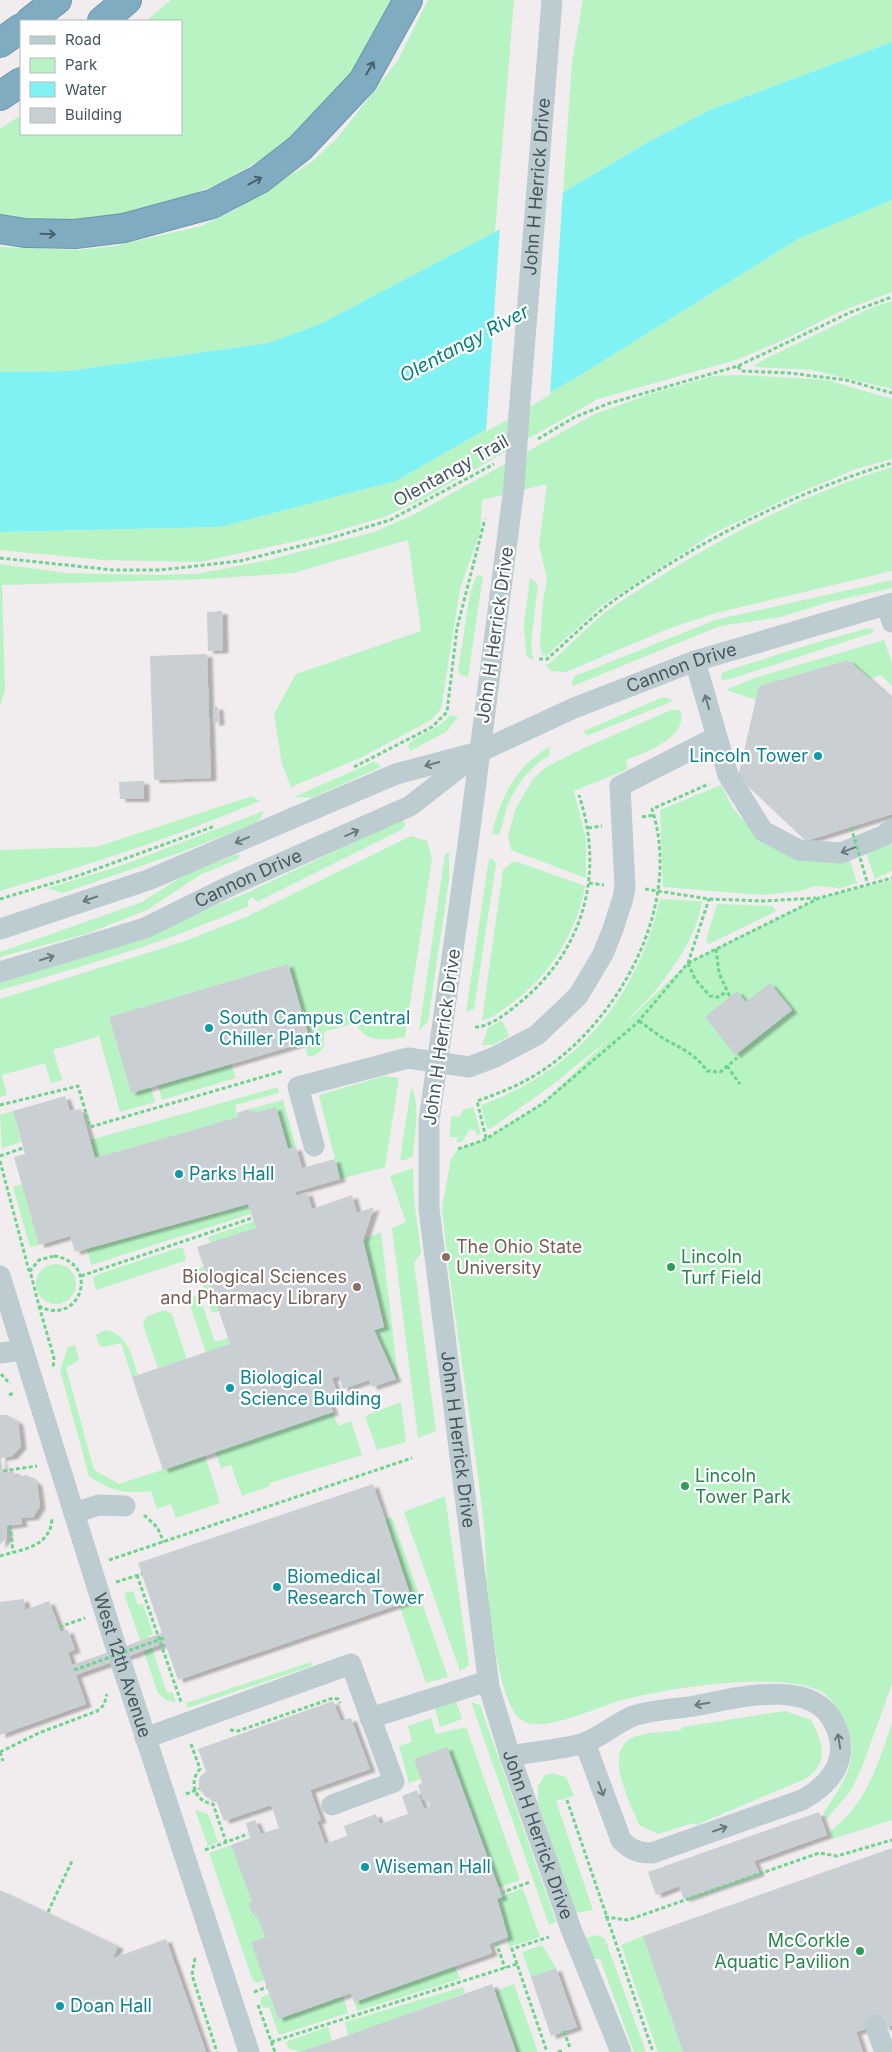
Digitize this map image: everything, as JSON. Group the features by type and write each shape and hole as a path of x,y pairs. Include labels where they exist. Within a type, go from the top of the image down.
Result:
{"highway":[{"path":"31,20 57,0"},
{"path":"103,20 127,0"},
{"path":"0,229 25,233 75,234 124,228 212,204 260,179 300,148 363,81 408,0"},
{"path":"0,44 20,29"},
{"path":"0,96 20,83"}],"street":[{"name":"John H Herrick Drive","path":"552,0 512,504 429,1121 429,1209 488,1681 510,1756 571,1930 621,2052"},
{"name":"Cannon Drive","path":"0,929 148,880 396,774 479,752 574,708 695,661 890,610"},
{"path":"695,661 728,775 763,830 798,850 841,853 883,836 892,829"},
{"path":"314,1146 298,1087 408,1058 469,1067 494,1058 537,1036 578,996 603,954 624,898 624,849 620,786 716,737"},
{"name":"Cannon Drive","path":"0,972 145,928 232,885 400,811 410,806 479,752"},
{"name":"West 12th Avenue","path":"0,1276 146,1738 249,2052"},
{"path":"0,1353 23,1350"},
{"path":"74,1513 100,1505 125,1506"},
{"path":"146,1738 351,1664 394,1782 332,1805"},
{"path":"370,1718 488,1681"},
{"path":"510,1756 585,1743 632,1716 759,1695 787,1694 809,1700 822,1707 831,1716 836,1728 841,1752 833,1774 815,1792 802,1800 652,1853 639,1853 629,1848 621,1840 585,1743"},
{"path":"875,2025 885,2052"}],"path":[{"name":"Olentangy Trail","path":"530,443 573,418 608,404 670,384 738,366 851,312 892,297"},
{"path":"738,366 741,371 789,372 846,380 892,393"},
{"name":"Olentangy Trail","path":"0,558 114,570 160,570 240,561 328,539 390,520 496,463"},
{"path":"539,659 547,659 613,602 688,553 782,505 860,472 892,463"},
{"path":"348,769 432,727 448,712 457,628 485,519"},
{"path":"476,1027 482,1027 532,993 558,963 580,920 590,883 590,834 579,795"},
{"path":"0,899 80,875 222,824"},
{"path":"851,827 868,885"},
{"path":"688,963 819,898 892,878"},
{"path":"590,883 609,885"},
{"path":"636,888 709,898 764,901 819,898"},
{"path":"458,1149 486,1138 542,1104 639,1021 688,963 709,898"},
{"path":"716,949 719,972 726,992 730,997"},
{"path":"688,963 695,979 710,996 718,997 726,992"},
{"path":"639,1021 664,1039 690,1052 707,1071 720,1072 737,1058"},
{"path":"727,1066 740,1084"},
{"path":"0,1104 78,1086 90,1127 293,1068 298,1087"},
{"path":"478,1102 486,1138"},
{"path":"0,1156 23,1148"},
{"path":"0,1161 54,1358 54,1376"},
{"path":"80,1276 252,1218"},
{"path":"30,1271 40,1260 54,1256 73,1263 80,1276 79,1296 69,1307 54,1311 39,1306"},
{"path":"4,1376 16,1399"},
{"path":"9,1395 14,1393"},
{"path":"34,1457 40,1475"},
{"path":"108,1560 412,1458"},
{"path":"3,1470 37,1466"},
{"path":"125,1506 149,1519 164,1542"},
{"path":"0,1556 46,1540 52,1526 52,1512"},
{"path":"10,1525 13,1552"},
{"path":"116,1582 139,1574 182,1707"},
{"path":"59,1627 84,1618"},
{"path":"74,1670 164,1638"},
{"path":"3,1761 0,1752 39,1733 97,1712 106,1701 108,1687"},
{"path":"225,1729 238,1732 333,1698 338,1699 343,1710"},
{"path":"186,1741 189,1739 200,1769 195,1777 194,1791 203,1802 213,1804 226,1842"},
{"path":"186,1794 199,1789"},
{"path":"567,1800 605,1918 653,2052"},
{"path":"205,1850 248,1834"},
{"path":"605,1918 628,1920 818,1853 837,1856 892,1840"},
{"path":"48,1912 73,1859"},
{"path":"501,1893 530,1882"},
{"path":"548,2052 512,1949 549,1936"},
{"path":"496,1942 505,1968"},
{"path":"271,2042 517,1964"},
{"path":"254,1992 267,1987"},
{"path":"564,2031 570,2048"},
{"path":"558,2052 564,2050"}],"green space":[{"path":"171,0 392,0 367,49 335,94 303,127 266,156 226,180 183,198 139,211 93,219 46,220 0,216 0,129 20,116 20,135 182,135 182,20 147,20"},
{"path":"428,0 514,0 495,232 320,324 268,343 68,371 0,372 0,247 78,250 114,246 201,226 235,210 313,161 339,136 398,60"},
{"path":"583,0 892,0 892,42 710,110 652,140 563,192 572,62"},
{"path":"892,200 892,292 839,312 788,338 736,360 598,399 421,500 384,517 320,536 200,562 104,560 0,550 0,532 220,527 396,481 579,376 798,239"},
{"path":"892,301 892,389 812,370 755,367 755,365 763,360 871,308"},
{"path":"741,375 827,380 892,399 892,459 856,469 796,494 712,534 602,605 546,656 542,655 540,644 543,601 547,579 539,545 547,484 482,500 480,532 460,589 441,709 431,720 360,758 291,787 282,764 274,714 296,674 421,631 408,540 293,573 205,579 2,585 5,690 0,707 0,564 66,573 154,575 196,574 269,560 374,532 413,515 595,414 650,394 713,376"},
{"path":"892,467 892,571 716,613 670,628 566,672 551,671 545,664 549,664 610,609 695,555 805,499"},
{"path":"479,575 483,576 468,677 461,675 458,671 470,593 476,577"},
{"path":"530,578 538,584 531,643 533,660 526,656 524,624"},
{"path":"892,580 892,588 829,602 781,617 720,626 573,686 572,681 575,676 715,620"},
{"path":"869,628 875,630 869,634 730,679 721,680 722,673 726,671"},
{"path":"884,640 892,663 892,686 881,675 870,679 848,660 759,686 756,700 726,690 754,678"},
{"path":"663,697 673,700 589,735 585,734 584,731"},
{"path":"671,710 680,710 681,720 672,736 654,748 626,760 628,769 574,791 586,839 586,878 511,850 508,837 515,810 533,779 546,767 584,748"},
{"path":"453,715 458,717 446,732 410,751 408,746 411,742"},
{"path":"549,747 550,755 530,771 514,792 507,807 499,834 492,834 495,821 511,784 527,764"},
{"path":"373,762 378,763 381,767 312,798 294,797"},
{"path":"721,785 733,808 760,840 849,857 857,883 841,888 814,886 801,891 762,895 663,887 660,810"},
{"path":"252,796 260,801 196,827 131,850 0,891 0,850 96,847"},
{"path":"264,811 259,820 253,824 179,853 62,893 48,888 120,866"},
{"path":"403,819 405,825 403,829 257,902 253,897 247,901 249,906 219,919 126,952 0,990 0,982 152,932 251,891"},
{"path":"411,836 427,841 432,859 405,1037 377,1039 365,1034 355,1023 324,1032 324,1047 317,1054 308,1057 305,1042 310,1040 288,964 109,1017 131,1093 151,1087 155,1102 120,1112 99,1036 53,1050 62,1080 51,1083 45,1063 2,1075 7,1095 0,1097 0,999 182,942 244,918"},
{"path":"892,837 892,871 875,879 866,852"},
{"path":"449,852 449,880 428,1021 419,1031 445,854"},
{"path":"235,855 240,855 238,859 200,875 147,910 86,934 0,957 0,952 142,902 183,876"},
{"path":"489,858 494,860 496,864 474,1009 466,1012"},
{"path":"512,862 518,862 585,886 575,922 567,939 546,970 520,997 494,1016 482,1020 503,870"},
{"path":"892,880 892,1684 862,1767 851,1790 826,1820 824,1812 839,1790 849,1768 851,1745 849,1732 843,1719 830,1698 818,1690 799,1684 776,1682 721,1683 642,1695 570,1718 541,1724 529,1723 520,1719 514,1712 504,1690 495,1649 487,1585 483,1516 442,1208 451,1159 458,1149 484,1140 542,1104 609,1039 551,1086 490,1129 487,1128 481,1105 516,1090 547,1072 599,1026 619,998 636,968 650,935 660,899 702,901 696,925 685,948 656,990 627,1021 688,963 819,898"},
{"path":"717,904 773,906 776,911 709,944 706,940"},
{"path":"502,1020 509,1036 493,1045 482,1045 488,1028"},
{"path":"231,1064 236,1078 162,1100 158,1085"},
{"path":"384,1076 399,1078 385,1167 340,1179 319,1095"},
{"path":"278,1087 279,1093 235,1105 238,1117 95,1158 90,1140"},
{"path":"411,1088 416,1102 413,1156 403,1161 400,1159"},
{"path":"283,1100 296,1147 288,1149 276,1107 251,1114 249,1109"},
{"path":"473,1107 481,1134 477,1135 475,1131 470,1129 462,1142 456,1142 458,1137 450,1137 451,1116 459,1117 463,1110"},
{"path":"13,1111 21,1142 2,1148 0,1115"},
{"path":"413,1168 414,1199 421,1253 414,1263 436,1431 418,1438 392,1228 406,1222 390,1176"},
{"path":"22,1184 39,1245 30,1247 13,1187"},
{"path":"248,1204 251,1214 91,1265 87,1249"},
{"path":"254,1221 256,1228 210,1243 208,1237"},
{"path":"381,1232 398,1378 396,1379 374,1330 384,1326 363,1240"},
{"path":"183,1248 186,1259 184,1261 96,1290 93,1279 96,1275"},
{"path":"56,1264 70,1270 76,1284 70,1298 56,1304 42,1298 36,1284 42,1270"},
{"path":"204,1266 219,1311 212,1313 197,1269"},
{"path":"199,1295 215,1342 228,1338 230,1344 206,1353 188,1299"},
{"path":"164,1310 172,1314 187,1359 158,1368 143,1325 146,1317"},
{"path":"105,1330 113,1332 124,1341 131,1354 138,1375 132,1377 121,1343 104,1347 99,1345 96,1335"},
{"path":"75,1345 79,1360 66,1368 94,1470 119,1484 205,1456 220,1503 176,1518 171,1504 157,1509 151,1491 125,1492 104,1485 89,1476 60,1370 68,1347"},
{"path":"401,1402 406,1442 377,1450 365,1416"},
{"path":"333,1412 338,1426 351,1421 362,1455 270,1483 270,1486 242,1496 231,1465 221,1468 215,1452"},
{"path":"445,1496 469,1665 460,1671 404,1512"},
{"path":"392,1517 448,1677 426,1683 399,1604 412,1600 385,1519"},
{"path":"133,1591 138,1605 143,1604 153,1634 148,1636 167,1693 172,1692 176,1702 166,1700 158,1693 124,1593"},
{"path":"311,1662 312,1666 187,1708 186,1703"},
{"path":"456,1701 462,1719 440,1727 435,1708"},
{"path":"471,1702 480,1705 556,1922 549,1925"},
{"path":"785,1711 811,1720 815,1728 822,1752 818,1766 813,1773 805,1779 696,1825 693,1823 658,1834 639,1825 621,1778 620,1753 624,1744 634,1737 645,1734 680,1730 683,1727"},
{"path":"431,1718 436,1734 466,1727 520,1880 499,1888 447,1747 414,1759 421,1779 409,1783 399,1746 412,1742 408,1726"},
{"path":"892,1722 892,1820 832,1839 830,1831 853,1809 870,1782"},
{"path":"552,1773 566,1777 574,1796 556,1801 593,1910 576,1913 538,1803 538,1786 544,1776"},
{"path":"195,1810 208,1814 218,1842 208,1846"},
{"path":"231,1845 252,1902 248,1903 252,1914 256,1913 265,1937 251,1942 265,1980 256,1983 253,1981 209,1853"},
{"path":"523,1889 540,1937 509,1947 502,1920 504,1919 497,1899"},
{"path":"598,1935 605,1939 646,2052 634,2052 600,1959 593,1959 585,1938"},
{"path":"643,1936 683,2052 658,2052 621,1945"},
{"path":"542,1945 556,1968 531,1977 522,1952"},
{"path":"455,1966 460,1979 357,2011 354,2002"},
{"path":"514,1984 538,2052 516,2052 495,1991"},
{"path":"463,1987 465,1993 348,2036 345,2022"},
{"path":"269,1994 278,2019 343,1996 348,2013 279,2035 269,2007 263,2008 260,2001 262,1997"},
{"path":"328,2027 332,2041 300,2052 288,2048 286,2043 288,2041"}],"water":[{"name":"Olentangy River","path":"892,42 892,200 798,239 579,376 396,481 220,527 0,532 0,372 68,371 268,343 320,324 495,232 652,140 710,110"}],"pier":[{"path":"563,189 550,395 486,432 500,227"}],"building":[{"path":"222,611 223,650 208,651 207,612"},
{"path":"207,654 211,778 154,780 150,656"},
{"name":"Lincoln Tower","path":"848,660 892,699 892,814 806,841 738,777 759,686"},
{"path":"213,707 218,707 219,722 214,723"},
{"path":"144,781 144,799 120,799 119,782"},
{"name":"South Campus Central Chiller Plant","path":"288,964 310,1041 131,1093 109,1017"},
{"path":"770,983 792,1010 735,1055 705,1017 737,991 746,1002"},
{"path":"65,1096 70,1111 81,1109 95,1158 238,1117 237,1113 249,1109 251,1114 276,1107 288,1149 296,1147 302,1168 335,1159 340,1179 295,1192 297,1196 307,1192 312,1209 352,1195 357,1213 374,1207 363,1240 384,1327 374,1330 396,1379 372,1387 369,1380 343,1389 339,1376 332,1378 338,1395 328,1398 333,1412 163,1470 132,1377 230,1344 197,1247 256,1228 248,1204 75,1252 70,1236 39,1245 14,1157 25,1154 13,1111"},
{"path":"0,1415 7,1415 18,1422 21,1446 12,1456 1,1458 3,1473 14,1471 15,1477 27,1475 37,1483 40,1506 33,1517 21,1518 22,1524 6,1526 7,1537 0,1545"},
{"name":"Biomedical Research Tower","path":"373,1484 412,1600 178,1680 165,1643 76,1675 86,1704 0,1735 0,1602 24,1599 25,1610 49,1601 61,1632 68,1630 75,1650 68,1652 72,1665 162,1633 138,1563"},
{"name":"Wiseman Hall","path":"333,1701 341,1721 351,1718 370,1769 310,1790 321,1820 317,1821 325,1844 347,1836 344,1826 376,1814 380,1824 408,1814 402,1796 417,1790 424,1809 430,1806 428,1798 423,1800 418,1785 422,1783 414,1759 447,1747 502,1897 497,1899 508,1937 489,1944 492,1953 354,2002 351,1993 278,2019 251,1942 265,1937 256,1913 252,1914 248,1903 252,1902 231,1845 250,1838 246,1823 255,1820 261,1834 279,1828 271,1805 224,1821 216,1800 206,1797 199,1789 199,1778 206,1771 198,1749"},
{"path":"819,1812 827,1835 754,1861 759,1873 684,1899 679,1886 656,1895 648,1872"},
{"path":"892,1848 892,2025 885,2028 883,2023 856,2032 863,2052 683,2052 643,1936"},
{"name":"Doan Hall","path":"0,1890 118,1946 113,1958 166,1939 206,2052 0,2052"},
{"path":"556,1968 577,2027 551,2036 531,1977"},
{"path":"492,1984 516,2052 300,2052 332,2041"}],"place":[{"name":"Lincoln Tower","path":"818,756"},
{"name":"South Campus Central Chiller Plant","path":"209,1028"},
{"name":"Parks Hall","path":"179,1174"},
{"name":"The Ohio State University","path":"446,1257"},
{"name":"Lincoln Turf Field","path":"671,1267"},
{"name":"Biological Sciences and Pharmacy Library","path":"357,1287"},
{"name":"Biological Science Building","path":"230,1388"},
{"name":"Lincoln Tower Park","path":"685,1486"},
{"name":"Biomedical Research Tower","path":"277,1587"},
{"name":"Wiseman Hall","path":"365,1867"},
{"name":"McCorkle Aquatic Pavilion","path":"860,1951"},
{"name":"Doan Hall","path":"60,2006"}]}
